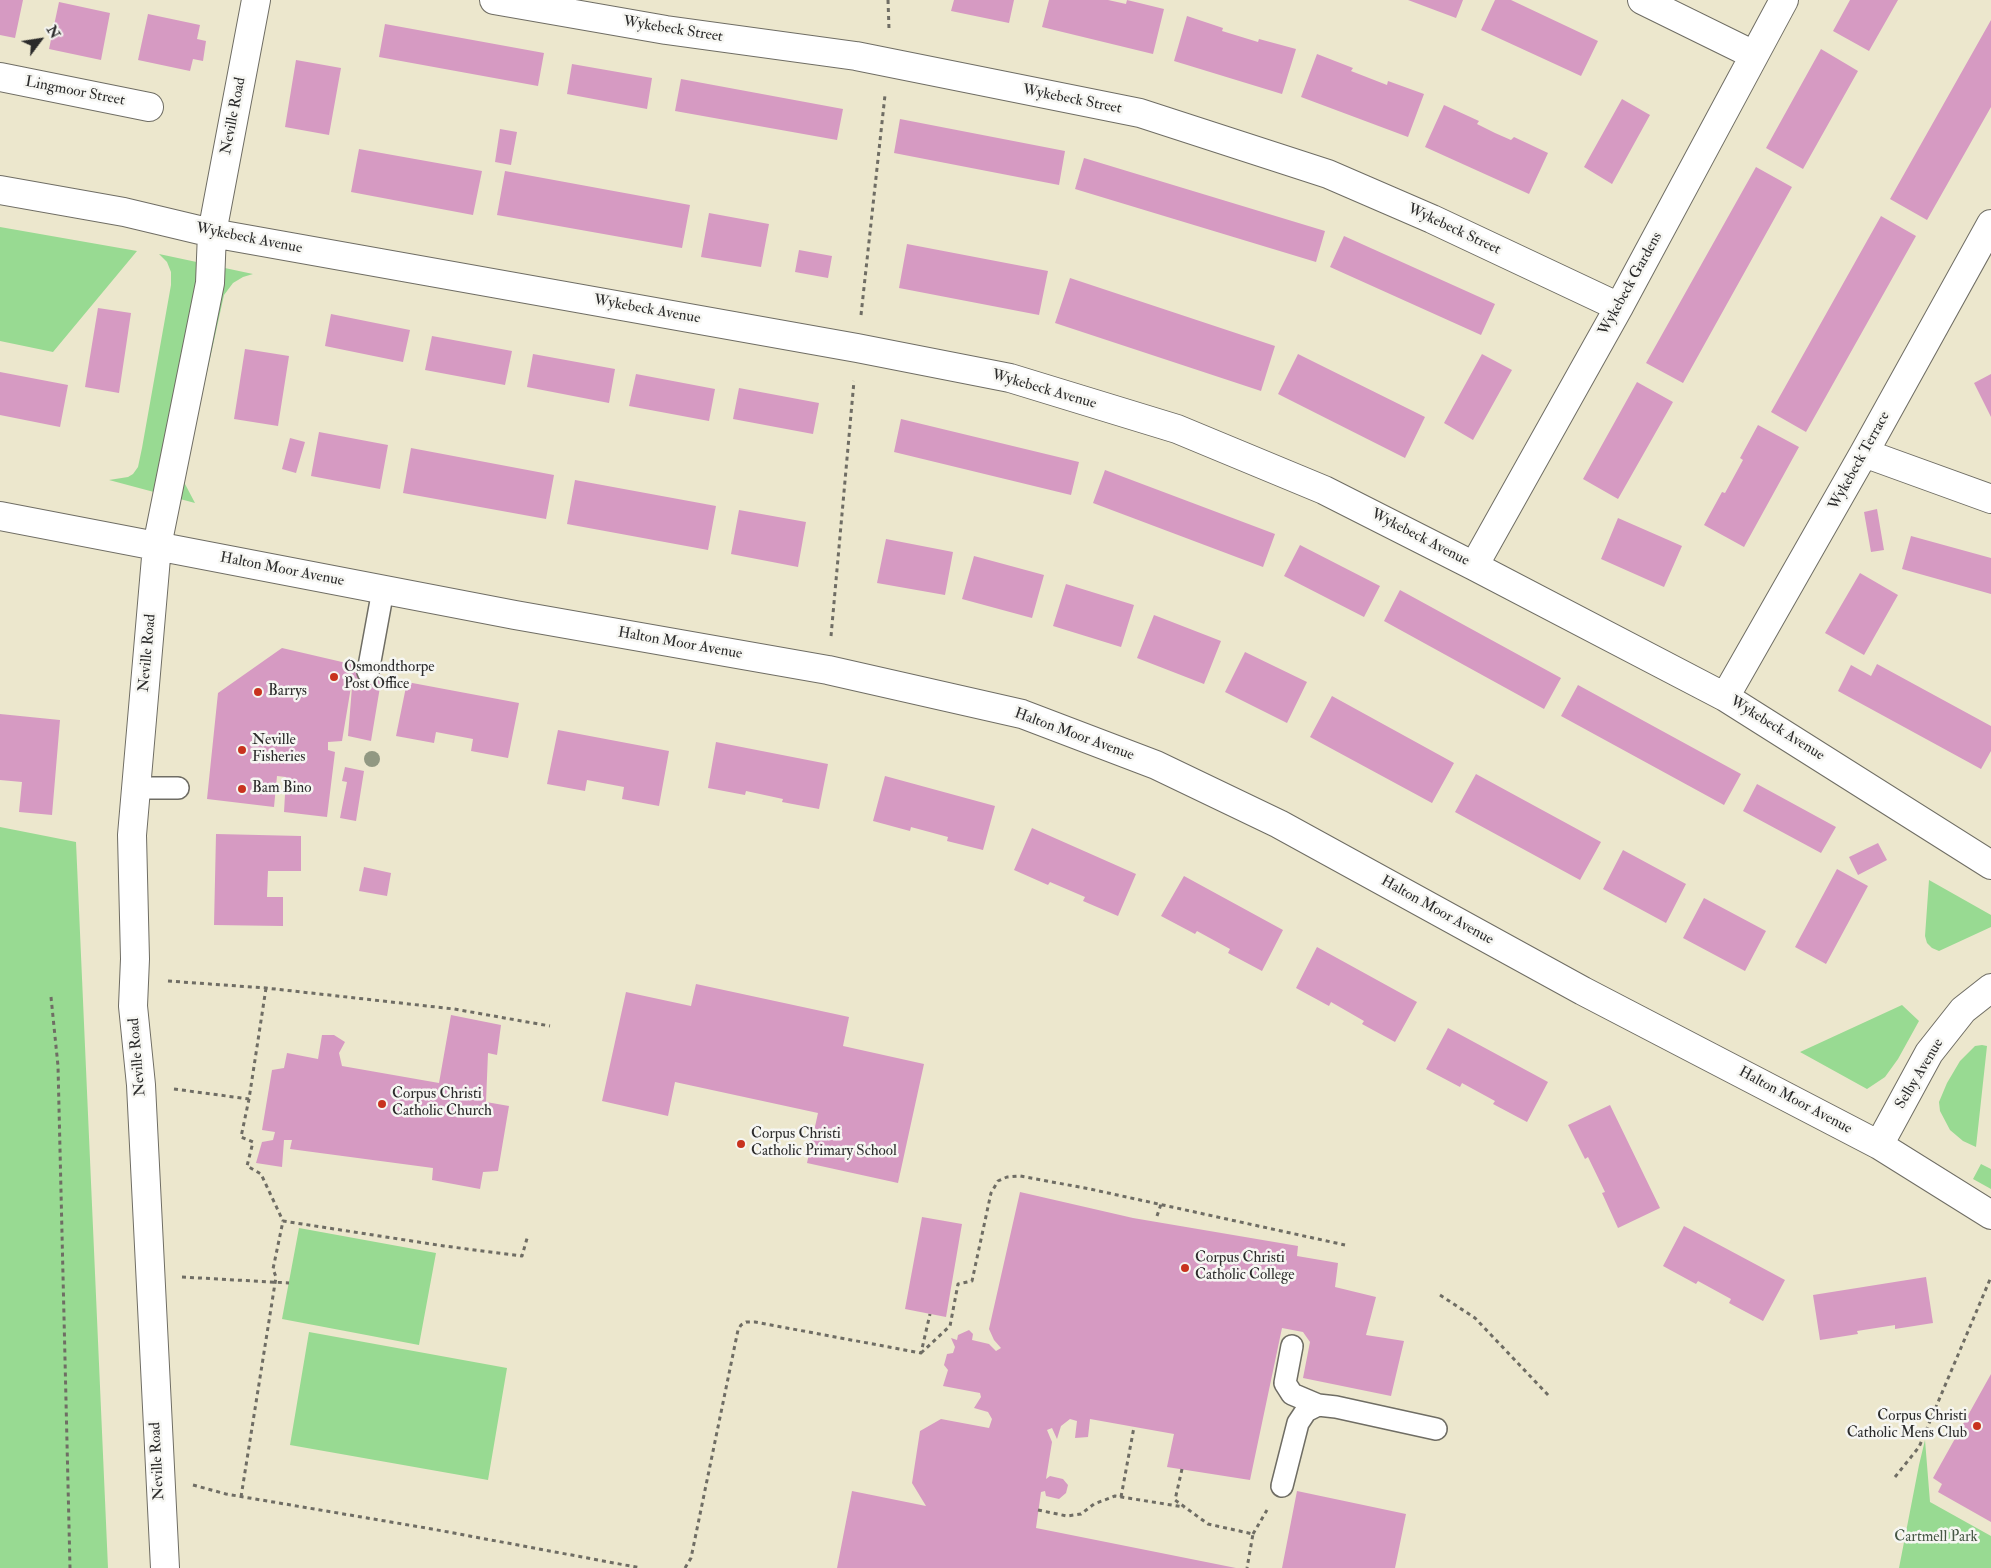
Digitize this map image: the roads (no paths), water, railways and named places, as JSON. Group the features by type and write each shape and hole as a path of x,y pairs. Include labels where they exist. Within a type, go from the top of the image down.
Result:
{"street":[{"name":"Neville Road","path":"164,1568 141,1085 133,1006 135,978 132,835 157,546 210,283 212,233 256,0"},
{"name":"Wykebeck Street","path":"494,0 666,30 856,56 1140,113 1328,174 1432,219 1619,307"},
{"path":"1642,0 1754,55"},
{"name":"Wykebeck Gardens","path":"1474,566 1619,307 1784,0"},
{"name":"Lingmoor Street","path":"0,77 150,107"},
{"name":"Wykebeck Avenue","path":"0,190 124,212 212,233 857,348 1010,378 1177,429 1324,490 1725,697 1991,865"},
{"name":"Wykebeck Terrace","path":"1725,697 1864,453 1991,224"},
{"path":"1864,453 1991,500"},
{"name":"Halton Moor Avenue","path":"0,516 383,590 828,670 1022,714 1156,765 1279,824 1583,991 1880,1145 1991,1215"},
{"name":"Selby Avenue","path":"1880,1145 1930,1053 1962,1010 1991,988"}],"lane":[{"path":"368,672 383,590"},
{"path":"136,788 178,788"},
{"path":"1292,1346 1286,1383 1292,1394 1318,1405 1336,1407 1436,1429"},
{"path":"1282,1486 1298,1423 1306,1411 1318,1405"}],"place":[{"name":"Osmondthorpe Post Office","path":"334,677"},
{"name":"Barrys","path":"258,692"},
{"name":"Neville Fisheries","path":"242,750"},
{"name":"Bam Bino","path":"242,789"},
{"name":"Corpus Christi Catholic Church","path":"382,1104"},
{"name":"Corpus Christi Catholic Primary School","path":"741,1144"},
{"name":"Corpus Christi Catholic College","path":"1185,1268"},
{"name":"Corpus Christi Catholic Mens Club","path":"1977,1426"}],"park label":[{"name":"Cartmell Park","path":"1936,1538"}]}
